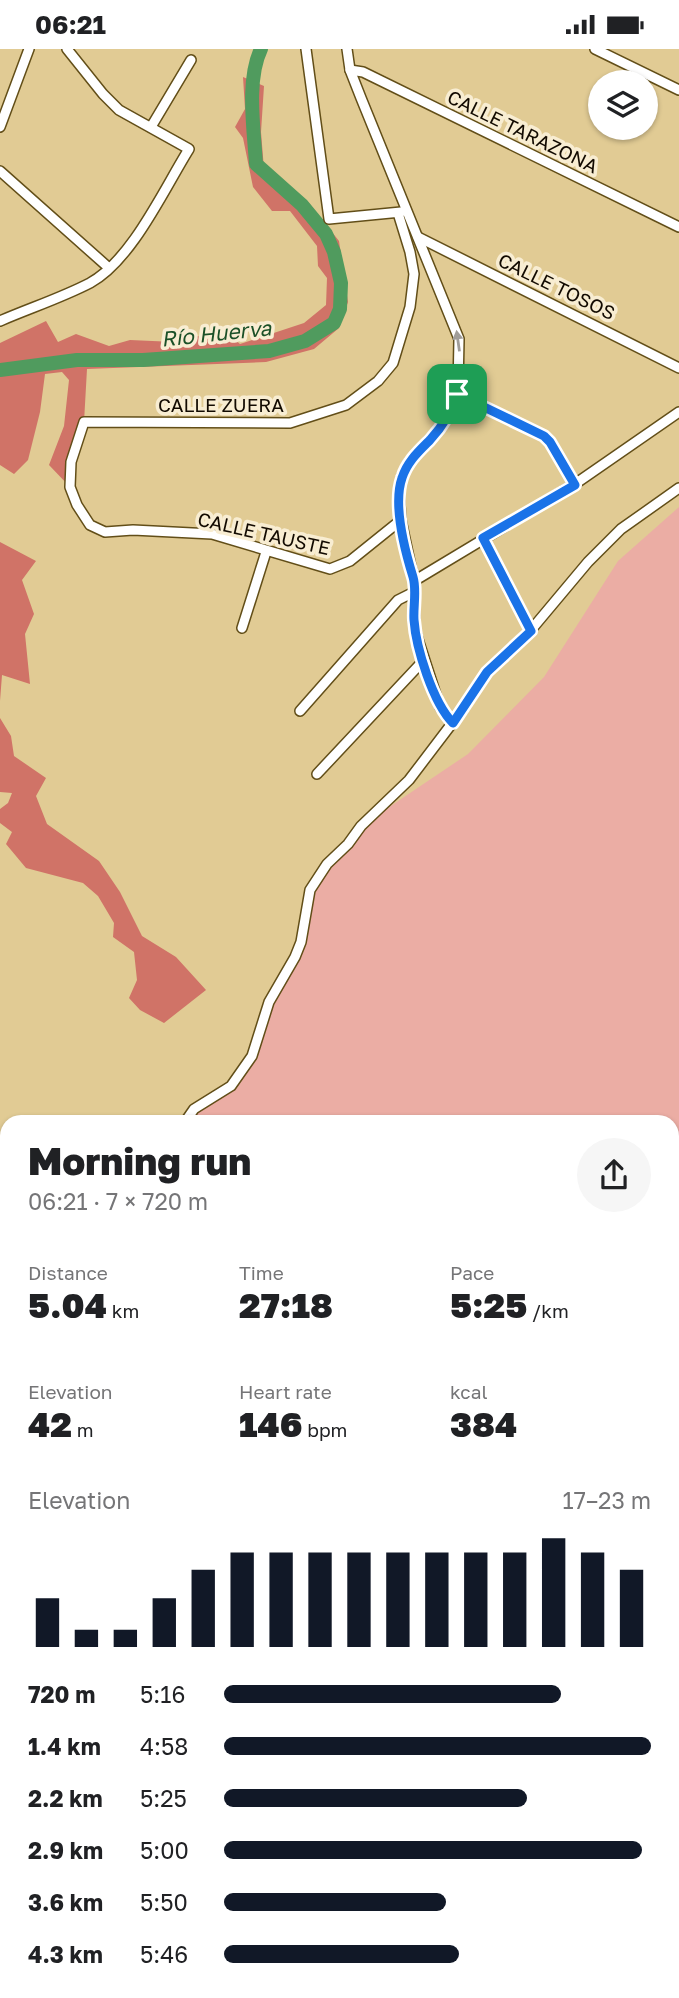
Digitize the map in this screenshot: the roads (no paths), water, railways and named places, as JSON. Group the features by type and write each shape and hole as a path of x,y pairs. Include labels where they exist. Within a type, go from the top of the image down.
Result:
{"street":[{"path":"0,127 29,49"},
{"path":"0,321 92,282 126,253 188,149 119,110 67,49"},
{"path":"306,49 329,219 402,212"},
{"path":"347,49 350,70 402,212 418,237 459,338 457,394 438,430 405,469 399,492 401,520 414,581 414,624 423,661 442,711 453,723"},
{"path":"595,49 679,90"},
{"path":"151,127 191,60"},
{"name":"CALLE TARAZONA","path":"350,70 363,72 679,227"},
{"path":"0,171 109,268"},
{"name":"CALLE ZUERA","path":"84,422 290,423 346,405 378,381 393,363 410,307 414,274 402,212"},
{"name":"CALLE TOSOS","path":"418,237 679,368"},
{"path":"423,251 429,242"},
{"path":"457,394 544,436 575,485"},
{"path":"414,581 575,485 679,412"},
{"name":"CALLE TAUSTE","path":"84,422 71,462 70,487 90,526 105,532 133,530 212,534 330,569 350,561 401,520"},
{"path":"190,1115 194,1109 231,1086 252,1056 269,1002 301,942 310,890 327,864 348,844 361,826 409,780 453,723 487,672 531,631 588,562 621,529 679,488"},
{"path":"483,538 531,631"},
{"path":"242,628 266,552"},
{"path":"300,711 398,600 414,592"},
{"path":"317,774 423,661"}],"waterway":[{"name":"Río Huerva","path":"0,370 77,360 143,360 269,351 305,341 334,323 340,309 341,283 334,252 326,234 302,205 256,164 252,90 256,61 261,49"}]}
